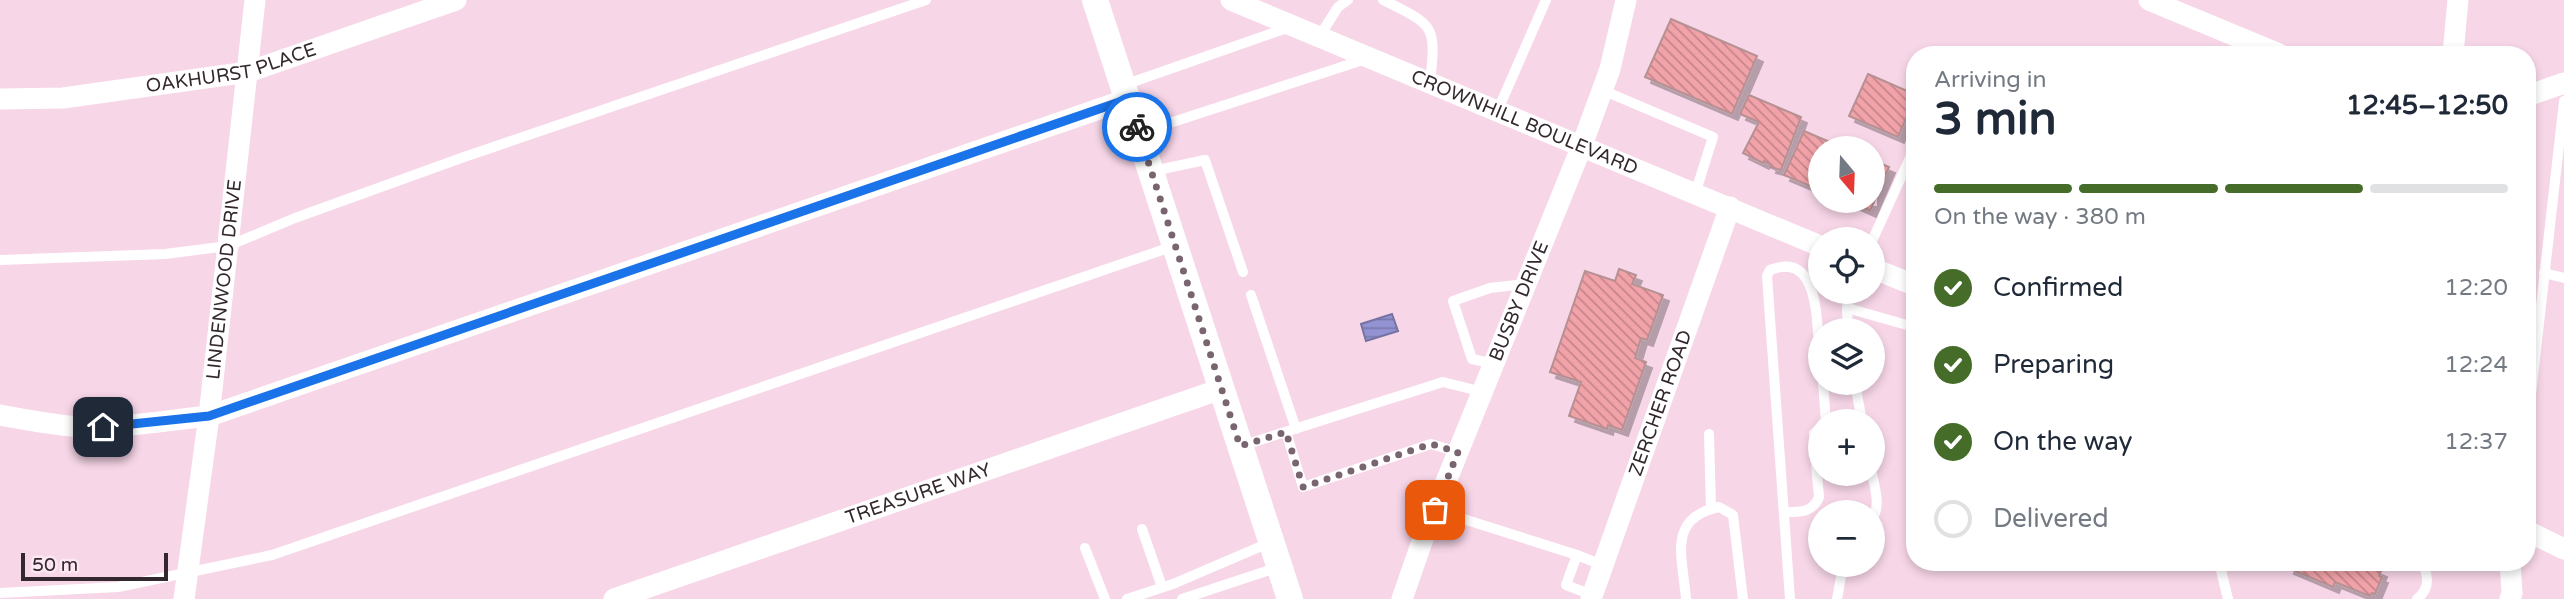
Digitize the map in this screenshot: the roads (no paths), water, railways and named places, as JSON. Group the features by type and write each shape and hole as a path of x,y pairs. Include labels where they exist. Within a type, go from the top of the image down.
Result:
{"street":[{"name":"LINDENWOOD DRIVE","path":"184,599 209,416 255,0"},
{"name":"OAKHURST PLACE","path":"0,99 63,97 248,72 456,0"},
{"path":"1095,0 1290,599"},
{"name":"BUSBY DRIVE","path":"1402,599 1611,69 1626,0"},
{"path":"2150,0 2260,46"},
{"path":"2454,46 2458,0"},
{"name":"CROWNHILL BOULEVARD","path":"1244,3 1292,26 1581,148 1808,241"},
{"path":"2536,93 2564,83"},
{"path":"0,415 61,426 87,427 209,416 1126,92"},
{"name":"ZERCHER ROAD","path":"1591,597 1730,207"},
{"path":"1885,273 1906,282"},
{"name":"TREASURE WAY","path":"614,599 1221,389"},
{"path":"2536,535 2564,549"},
{"path":"2510,599 2511,571"}],"lane":[{"path":"0,260 165,254 228,246 295,218 451,162 926,0"},
{"path":"1319,37 1338,8 1348,0"},
{"path":"1383,0 1416,16 1429,26 1434,44 1430,84"},
{"path":"1497,112 1546,0"},
{"path":"1126,92 1292,26"},
{"path":"1139,132 1368,58"},
{"path":"1602,90 1713,137 1695,194"},
{"path":"2536,311 2544,273 2564,101"},
{"path":"1151,172 1205,160 1243,272"},
{"path":"1878,227 1906,167"},
{"path":"0,593 118,587 272,555 1175,246"},
{"path":"1790,599 1767,276 1770,270 1791,266 1804,273 1811,286 1815,318"},
{"path":"2544,273 2564,278"},
{"path":"1493,364 1472,359 1453,301 1489,288 1526,284"},
{"path":"1251,295 1291,430 1303,487 1431,444 1458,452"},
{"path":"1847,318 1848,304"},
{"path":"1847,308 1906,325"},
{"path":"1240,446 1443,382 1483,392"},
{"path":"1709,434 1711,509"},
{"path":"1784,512 1803,511 1817,503 1818,486"},
{"path":"1686,599 1682,532 1690,518 1719,507 1733,514 1743,599"},
{"path":"1435,510 1602,565"},
{"path":"1142,528 1163,587"},
{"path":"1085,548 1105,599"},
{"path":"1182,599 1220,586 1275,554"},
{"path":"1127,599 1275,554"},
{"path":"1577,555 1566,585 1591,597"},
{"path":"2221,571 2228,599"},
{"path":"2417,599 2428,583 2426,571"},
{"path":"1837,599 1841,577"},
{"path":"1220,586 1225,599"}],"water":[{"path":"1392,314 1398,331 1366,341 1361,324"}]}
